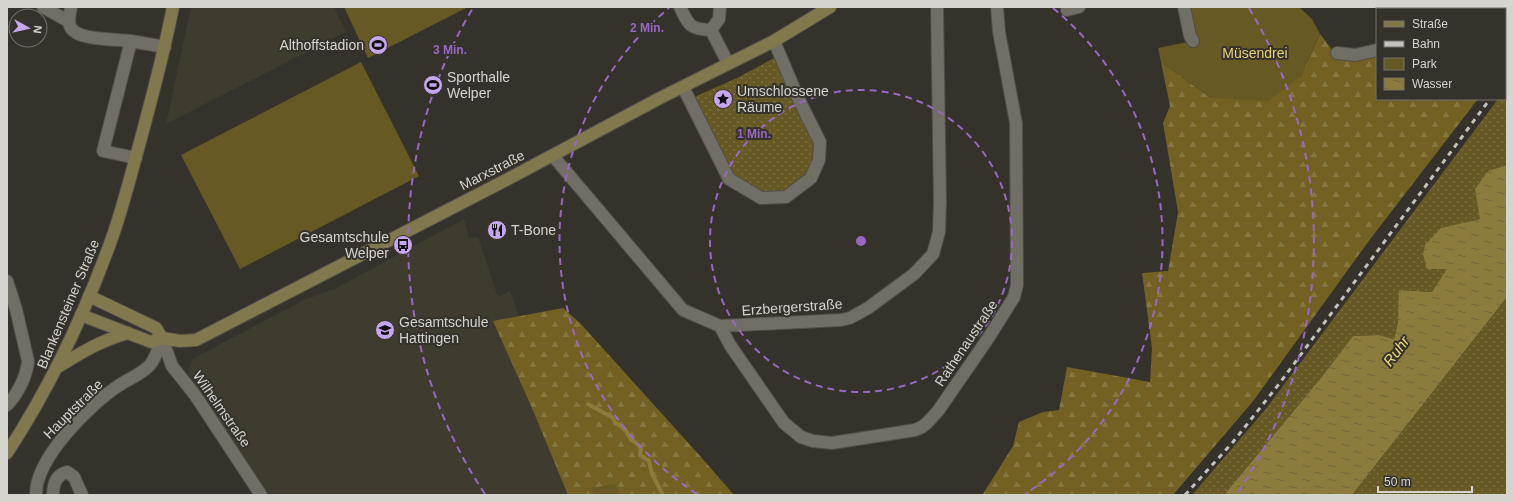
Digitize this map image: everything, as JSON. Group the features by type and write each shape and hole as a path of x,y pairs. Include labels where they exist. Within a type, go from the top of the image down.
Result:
{"street":[{"path":"43,7 68,21"},
{"path":"71,7 68,21 71,29 76,33 89,37 131,41 165,47"},
{"name":"Blankensteiner Straße","path":"7,453 26,424 58,367 113,238 165,47 173,7"},
{"path":"680,7 688,22 696,30 711,30"},
{"path":"711,30 719,19 720,7"},
{"name":"Marxstraße","path":"81,315 151,342 162,338 188,342 201,338 553,156 728,63 774,41 830,7"},
{"name":"Erzbergerstraße","path":"553,156 683,310 720,326 828,321 850,318 868,308 914,274 933,254 939,232 940,202 937,7"},
{"name":"Rathenaustraße","path":"720,326 730,345 784,423 801,437 813,441 832,443 915,430 927,423 938,411 989,337 1014,297 1017,285 1016,123 1005,64 997,7"},
{"path":"1067,10 1079,7"},
{"path":"1184,7 1190,36 1193,41"},
{"path":"711,30 728,63"},
{"path":"131,41 103,151 136,158"},
{"path":"683,87 729,179 761,198 786,197 811,178 819,160 820,142 799,100 774,41"},
{"path":"1337,53 1355,55 1376,50"},
{"path":"7,281 20,323 28,361 25,375 12,399 7,405"},
{"path":"89,296 156,328 162,338"},
{"path":"58,367 90,347 112,337 128,333"},
{"name":"Hauptstraße","path":"36,495 36,488 42,467 55,448 100,400 118,386 148,367 154,360 162,338"},
{"name":"Wilhelmstraße","path":"162,338 172,366 195,395 261,495"},
{"path":"53,495 56,479 59,475 67,472 74,477 82,495"}],"shaded area":[{"path":"191,7 334,7 346,32 166,124"},
{"name":"Gesamtschule Hattingen","path":"464,219 469,238 478,237 498,297 510,291 544,401 574,490 564,495 268,495 188,374 192,359 304,300 334,289"}],"green space":[{"name":"Althoffstadion","path":"344,7 468,7 368,58"},
{"name":"Müsendrei","path":"1190,7 1299,7 1312,19 1320,34 1300,77 1268,101 1211,98 1161,62 1158,48 1193,41"},
{"path":"1507,7 1506,62 1506,8 1434,8"},
{"path":"1320,34 1340,60 1376,56 1376,100 1477,100 1368,242 1254,400 1173,495 980,495 983,494 1013,446 1019,422 1043,412 1059,410 1067,367 1150,382 1152,348 1142,273 1168,271 1178,212 1163,123 1170,106 1161,62 1211,98 1300,77"},
{"path":"776,57 818,143 817,159 808,176 786,192 757,193 731,175 692,98 737,78"},
{"path":"361,62 419,176 240,269 181,155"},
{"path":"1507,86 1507,165 1488,171 1480,219 1442,228 1448,269 1432,292 1400,290 1398,322 1394,339 1379,335 1353,336 1320,379 1224,495 1192,495 1265,410 1497,100 1506,100"},
{"path":"1507,297 1507,495 1352,495"},
{"path":"563,308 580,323 734,495 568,495 532,408 493,321"},
{"path":"615,484 620,495 594,495 591,488"}],"water":[{"name":"Ruhr","path":"1507,165 1507,297 1352,495 1224,495 1320,379 1353,336 1379,335 1394,339 1398,322 1399,290 1432,292 1447,269 1427,269 1423,254 1425,245 1441,228 1480,219 1475,189 1488,171"}],"waterway":[{"path":"588,404 613,418 615,423 623,428 631,440 641,448 640,455 649,461 652,474 663,495"}],"railway":[{"path":"1185,495 1233,442 1279,384 1489,100"}],"place":[{"name":"Althoffstadion","path":"378,45"},
{"name":"Sporthalle Welper","path":"433,85"},
{"name":"Umschlossene Räume","path":"723,99"},
{"name":"T-Bone","path":"497,230"},
{"name":"Gesamtschule Welper","path":"403,245"},
{"name":"Gesamtschule Hattingen","path":"385,330"}]}
